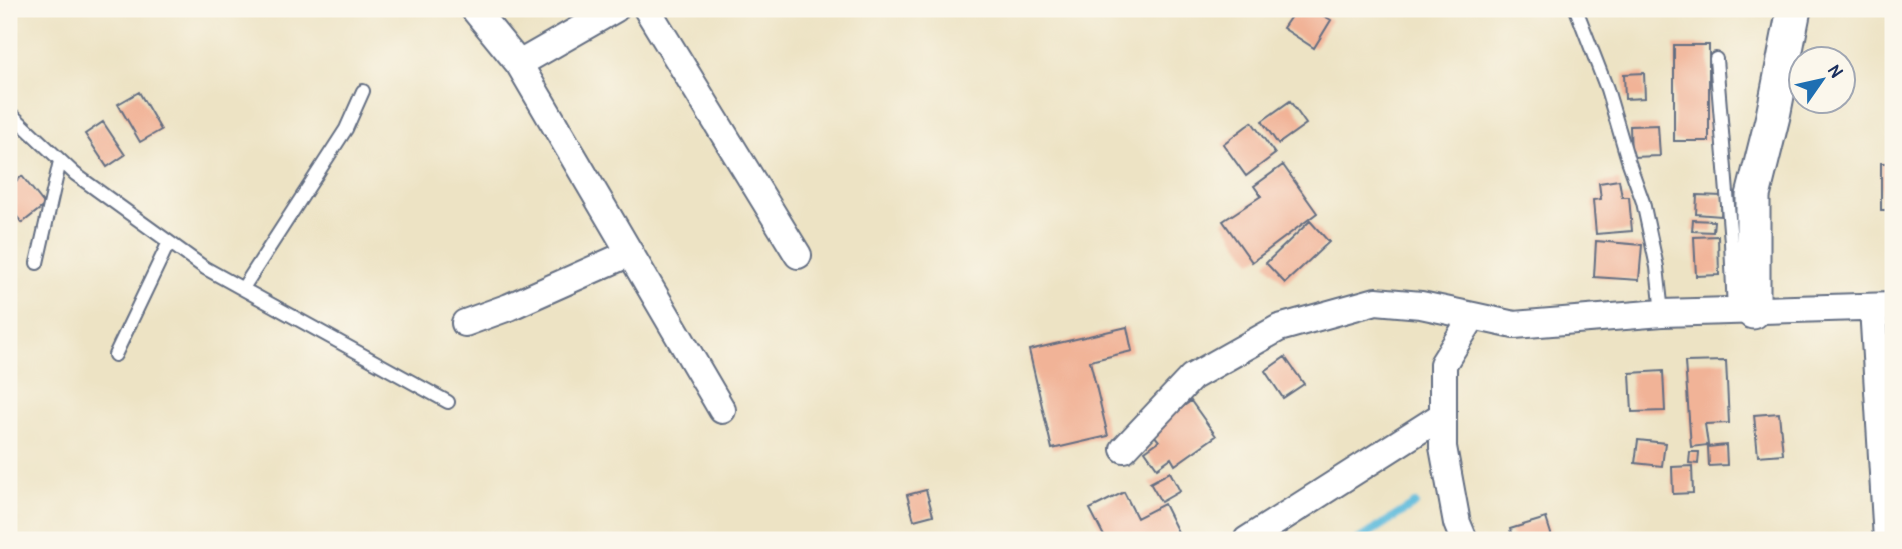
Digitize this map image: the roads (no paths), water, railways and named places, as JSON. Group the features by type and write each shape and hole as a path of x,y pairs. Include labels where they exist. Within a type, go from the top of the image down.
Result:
{"street":[{"path":"474,9 519,64 722,410"},
{"path":"519,64 615,9"},
{"path":"647,9 798,255"},
{"path":"1743,312 1753,196 1773,116 1794,9"},
{"path":"465,323 509,307 630,253"},
{"path":"1125,449 1192,377 1279,328 1376,300 1421,305 1514,325 1662,313 1883,306 1887,540"},
{"path":"1464,540 1457,523 1443,447 1443,364 1473,316"},
{"path":"1247,540 1443,415"}],"lane":[{"path":"1576,9 1607,89 1643,202 1657,267 1662,313"},
{"path":"1716,59 1731,242 1743,312"},
{"path":"243,288 346,129 363,91"},
{"path":"9,112 75,174 205,268 448,402"},
{"path":"37,262 60,161"},
{"path":"115,355 169,242"}],"waterway":[{"path":"1358,540 1415,504"}]}
